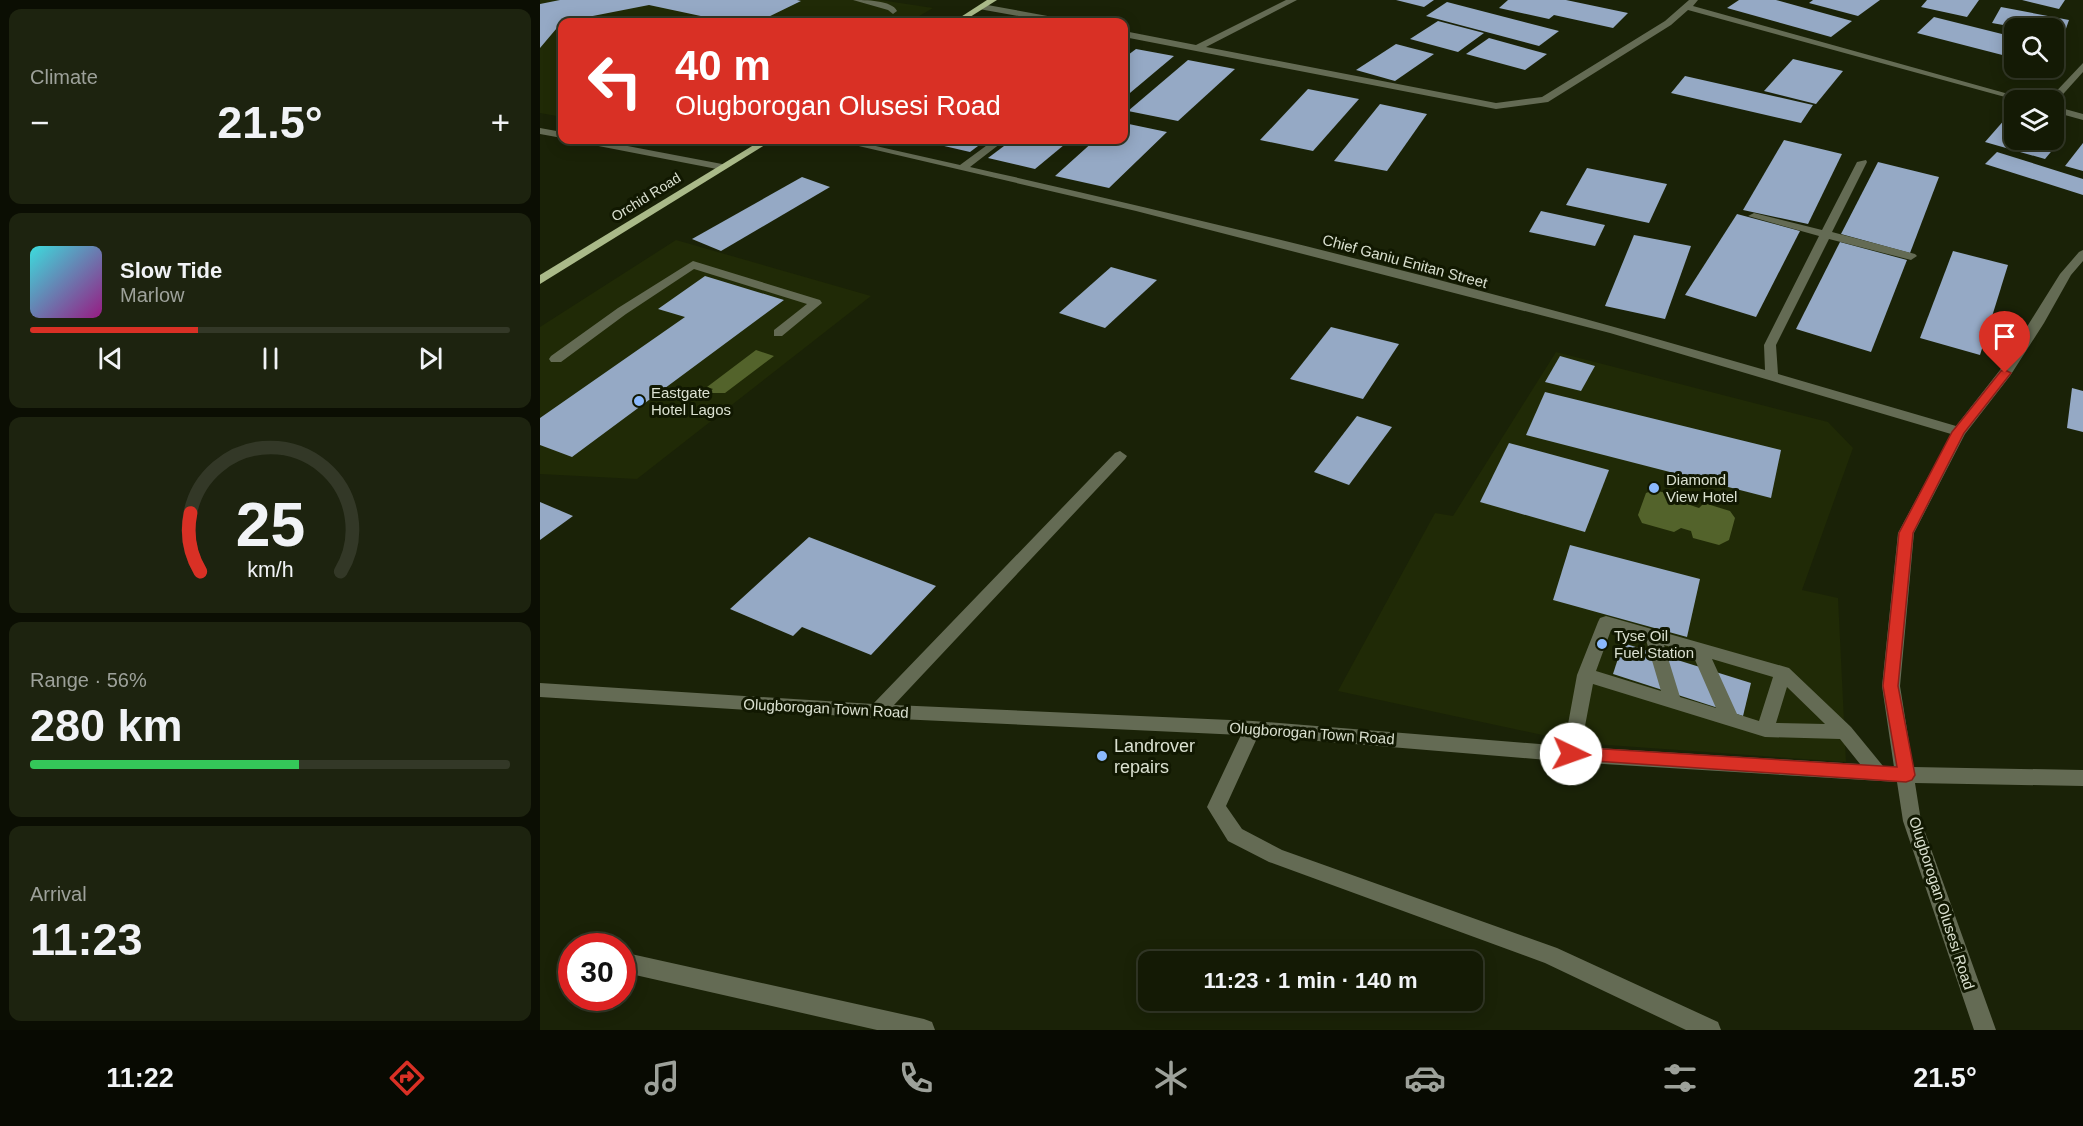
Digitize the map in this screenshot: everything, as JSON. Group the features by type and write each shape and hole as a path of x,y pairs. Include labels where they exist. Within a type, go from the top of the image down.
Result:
{"main road":[{"path":"964,18 993,0"},
{"name":"Orchid Road","path":"540,280 761,144"}],"street":[{"path":"857,0 880,4 892,8 892,11"},
{"path":"1198,48 1293,0"},
{"path":"1128,35 1496,106 1545,100 1668,23 1691,4 2004,94"},
{"path":"982,7 1042,18"},
{"path":"2062,90 2083,66"},
{"path":"2064,112 2083,117"},
{"path":"540,131 558,134"},
{"path":"604,144 722,167"},
{"name":"Chief Ganiu Enitan Street","path":"856,144 1137,208 1614,330 1959,432"},
{"path":"962,168 995,144"},
{"path":"1772,377 1770,345 1862,162"},
{"path":"1754,216 1911,256"},
{"name":"Olugborogan Olusesi Road","path":"1984,1030 1912,821 1891,686 1906,533 1959,432 2005,373 2038,323 2066,274 2083,254"},
{"path":"556,359 622,311 693,266 816,303 778,333"},
{"path":"877,711 1120,456"},
{"path":"1571,754 1586,675 1606,622 1700,652 1783,673 1845,732 1878,773"},
{"path":"1654,638 1674,702"},
{"path":"1700,652 1730,719"},
{"path":"1765,730 1783,673"},
{"path":"1586,675 1765,730 1845,732"},
{"name":"Olugborogan Town Road","path":"540,690 877,711 1253,728 1571,754 1906,775 2083,778"},
{"path":"1253,728 1216,807 1234,835 1276,856 1550,955 1710,1030"},
{"path":"636,965 924,1030"}],"shaded area":[{"path":"540,0 880,0 933,8 916,18 558,18 558,116 540,113"},
{"name":"Eastgate Hotel Lagos","path":"676,240 871,296 637,479 540,474 540,327"},
{"path":"756,350 774,356 725,393 708,393 713,389 707,387"},
{"path":"1556,352 1828,422 1853,448 1802,590 1838,598 1846,762 1580,743 1338,691 1435,513 1453,516"},
{"path":"1654,490 1685,498 1687,504 1699,508 1704,503 1730,511 1735,518 1729,540 1719,545 1693,538 1691,531 1681,528 1674,532 1642,523 1638,515 1646,493"}],"building":[{"path":"560,0 801,1 766,18 710,18 649,5 582,18 558,18 558,27 540,48 540,4"},
{"path":"1396,0 1434,0 1424,7"},
{"path":"1508,0 1566,0 1628,13 1613,28 1554,15 1549,19 1499,8"},
{"path":"1739,0 1776,0 1852,21 1831,37 1727,8"},
{"path":"1813,0 1880,0 1858,16 1809,3"},
{"path":"1927,0 1979,0 1967,17 1921,7"},
{"path":"2022,0 2065,0 2059,9"},
{"path":"1447,2 1559,31 1539,46 1426,16"},
{"path":"2001,7 2059,18 2004,18 2004,25 1992,23"},
{"path":"1934,17 2004,34 2004,55 1917,33"},
{"path":"2064,19 2069,20 2064,34"},
{"path":"1438,21 1484,33 1458,52 1410,39"},
{"path":"1489,38 1547,54 1525,70 1466,54"},
{"path":"1396,44 1434,54 1395,81 1356,70"},
{"path":"1136,49 1174,56 1128,95 1128,55"},
{"path":"1793,59 1843,71 1816,104 1764,91"},
{"path":"1188,60 1235,69 1178,121 1128,111"},
{"path":"1685,76 1813,105 1801,123 1671,93"},
{"path":"1308,89 1359,99 1313,151 1260,140"},
{"path":"1380,104 1427,114 1387,171 1334,161"},
{"path":"2004,120 2004,147 1985,142"},
{"path":"1128,124 1167,132 1109,188 1055,176 1091,144 1128,144"},
{"path":"1784,140 1842,154 1808,224 1743,210"},
{"path":"2083,143 2083,171 2065,166"},
{"path":"936,144 981,144 970,152"},
{"path":"1007,144 1065,144 1035,169 988,158"},
{"path":"2013,150 2052,150 2045,159"},
{"path":"1997,152 2083,179 2083,195 1985,164"},
{"path":"1878,162 1939,177 1910,253 1841,234"},
{"path":"1587,168 1667,184 1649,223 1566,205"},
{"path":"802,177 830,187 721,251 692,239"},
{"path":"1541,211 1605,225 1595,246 1529,232"},
{"path":"1737,214 1800,231 1756,317 1685,295"},
{"path":"1634,235 1691,246 1665,319 1605,306"},
{"path":"1840,242 1907,260 1871,352 1796,329"},
{"path":"1953,251 2008,265 1980,355 1920,338"},
{"path":"1111,267 1157,280 1105,328 1059,313"},
{"path":"705,276 784,300 572,457 540,445 540,418 685,317 658,309"},
{"path":"1331,327 1399,344 1363,399 1290,379"},
{"path":"1560,356 1595,366 1581,391 1545,382"},
{"path":"2072,388 2083,391 2083,432 2067,428"},
{"path":"1545,392 1781,450 1771,498 1526,435"},
{"path":"1357,416 1392,427 1349,485 1314,472"},
{"path":"1509,443 1609,470 1585,532 1480,502"},
{"path":"540,502 573,516 540,540"},
{"path":"809,537 936,586 871,655 802,627 793,636 730,609"},
{"path":"1570,545 1700,579 1687,637 1553,600"},
{"path":"1623,643 1751,683 1743,716 1613,674"}],"place":[{"name":"Eastgate Hotel Lagos","path":"639,401"},
{"name":"Diamond View Hotel","path":"1654,488"},
{"name":"Tyse Oil Fuel Station","path":"1602,644"},
{"name":"Landrover repairs","path":"1102,756"}],"route":[{"path":"1571,754 1906,775 1891,686 1906,533 1959,432 2005,373"}]}
